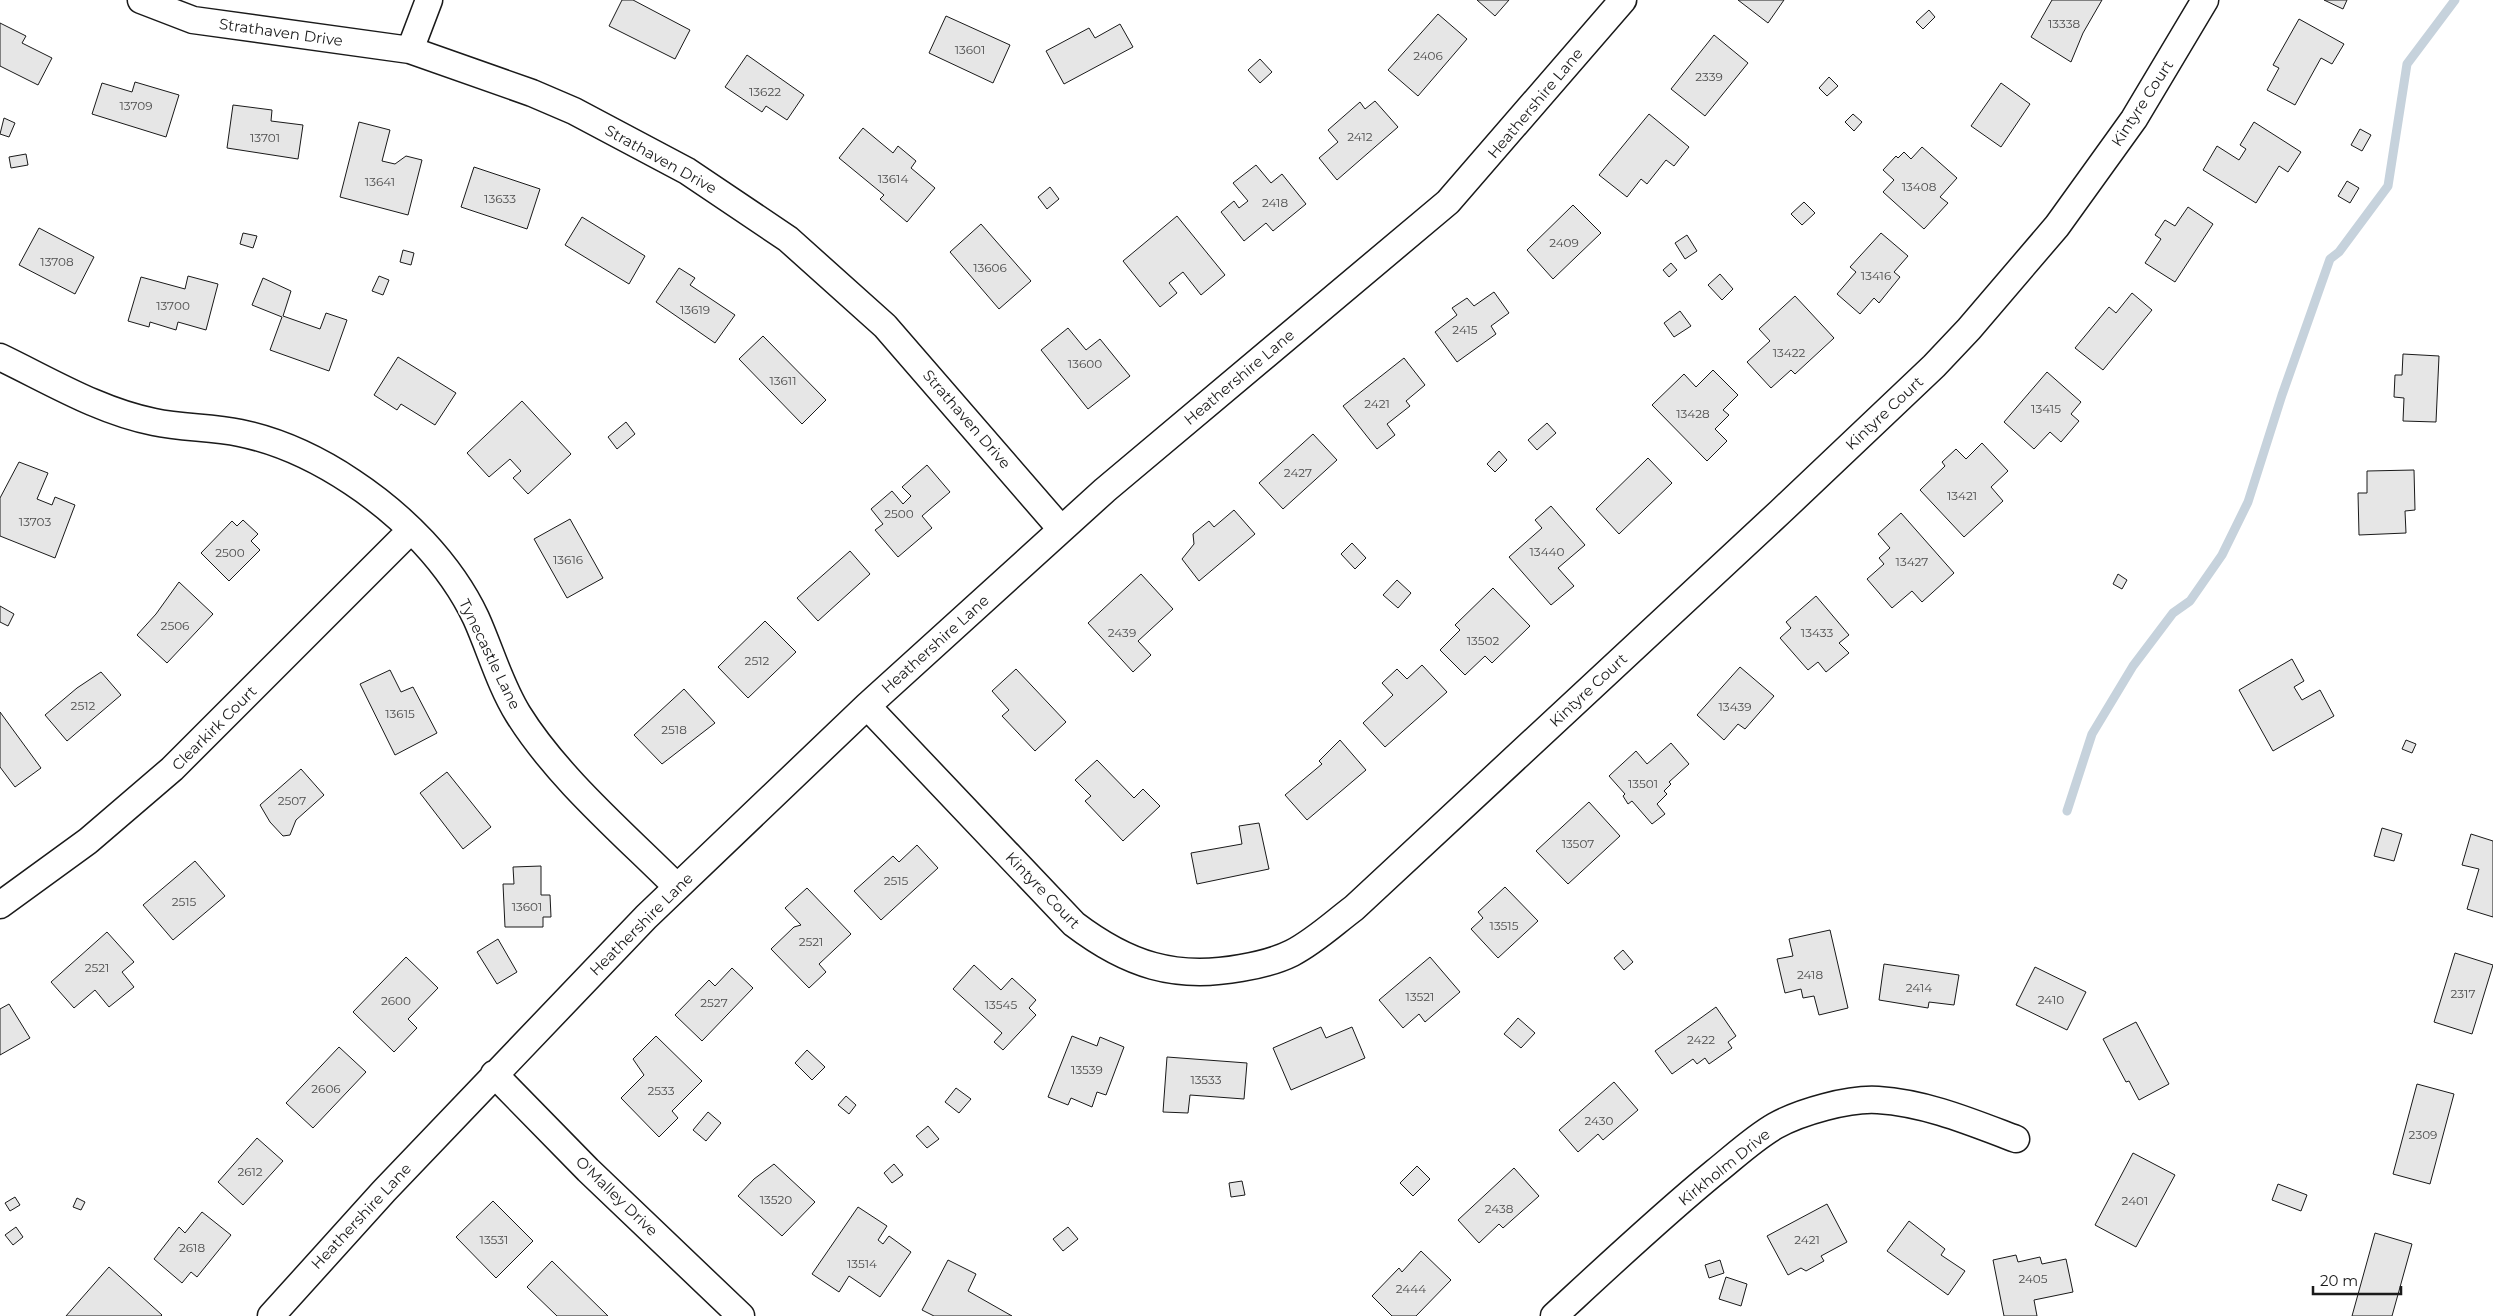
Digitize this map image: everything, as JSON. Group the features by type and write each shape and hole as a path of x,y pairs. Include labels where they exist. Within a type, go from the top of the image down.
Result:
{"street":[{"name":"Strathaven Drive","path":"141,0 193,20 410,50 532,93 574,111 687,171 788,239 835,279 885,326 1061,530"},
{"path":"410,50 429,0"},
{"name":"Heathershire Lane","path":"270,1316 384,1190 494,1074 678,887 867,706 1061,530 1448,202 1623,0"},
{"name":"Kintyre Court","path":"867,706 1074,924 1098,942 1123,956 1182,972 1210,973 1266,964 1292,953 1320,935 1354,908 1780,512 1934,366 2015,278 2057,226 2134,119 2205,0"},
{"name":"Tynecastle Lane","path":"0,356 97,405 153,422 240,433 278,445 317,462 350,481 380,502 411,530 444,566 475,616 517,713 556,766 678,887"},
{"name":"Clearkirk Court","path":"0,905 88,841 172,769 411,530"},
{"name":"O'Malley Drive","path":"494,1074 588,1170 742,1316"},
{"name":"Kirkholm Drive","path":"1554,1316 1698,1186 1774,1126 1792,1118 1825,1107 1875,1100 1913,1104 1962,1118 2016,1139"}],"building":[{"path":"622,0 633,0 690,30 675,59 609,26"},
{"path":"1477,0 1509,0 1495,16"},
{"path":"1738,0 1784,0 1768,23"},
{"path":"2052,0 2102,0 2083,33 2071,62 2031,37"},
{"path":"2324,0 2347,0 2343,9"},
{"path":"1929,10 1935,17 1923,29 1916,22"},
{"path":"1438,14 1467,39 1418,96 1388,70"},
{"path":"946,16 1010,45 993,83 929,53"},
{"path":"2299,19 2344,44 2332,64 2321,58 2295,105 2267,90 2279,68 2273,65"},
{"path":"0,23 26,36 22,43 52,58 38,85 0,66"},
{"path":"1120,24 1133,47 1064,84 1046,51 1089,28 1095,38"},
{"path":"1714,35 1748,63 1705,116 1671,89"},
{"path":"747,55 804,95 787,120 766,106 762,112 725,87"},
{"path":"1260,59 1272,72 1260,83 1248,70"},
{"path":"1829,77 1838,86 1827,96 1819,88"},
{"path":"135,82 179,95 166,137 92,114 102,83 132,92"},
{"path":"2001,83 2030,104 2001,147 1971,126"},
{"path":"1375,101 1398,127 1337,180 1319,158 1338,142 1328,130 1360,102 1365,109"},
{"path":"233,105 272,110 271,121 303,125 298,159 227,148"},
{"path":"1649,114 1689,147 1674,166 1666,160 1647,184 1641,179 1627,197 1599,175"},
{"path":"1853,114 1862,122 1854,131 1845,122"},
{"path":"4,118 15,123 9,137 0,134"},
{"path":"359,122 390,130 382,161 395,164 406,156 422,160 408,215 340,197"},
{"path":"2254,122 2301,152 2288,172 2279,166 2256,203 2203,170 2217,146 2239,160 2246,149 2240,145"},
{"path":"863,128 893,153 898,146 916,161 911,168 935,188 907,222 880,199 884,195 839,158"},
{"path":"2360,129 2371,135 2362,151 2351,145"},
{"path":"1922,147 1957,178 1940,197 1948,203 1924,229 1883,192 1894,180 1883,170 1896,156 1898,158 1904,152 1911,159"},
{"path":"26,154 28,165 11,168 9,157"},
{"path":"1256,165 1271,183 1282,174 1306,204 1273,231 1266,223 1244,241 1221,212 1234,201 1239,208 1248,201 1233,183"},
{"path":"474,167 540,189 527,229 461,207"},
{"path":"2347,181 2359,188 2350,203 2338,196"},
{"path":"1050,187 1059,199 1047,209 1038,197"},
{"path":"1804,202 1815,213 1802,225 1791,214"},
{"path":"1573,205 1601,233 1553,279 1527,250"},
{"path":"2188,207 2213,224 2175,282 2145,263 2161,239 2155,235 2165,220 2175,226"},
{"path":"1177,216 1225,275 1201,295 1183,272 1169,283 1177,293 1160,307 1123,261"},
{"path":"582,217 645,256 629,284 565,245"},
{"path":"981,224 1031,281 999,309 950,252"},
{"path":"39,228 94,257 75,294 19,265"},
{"path":"243,233 257,236 253,248 240,244"},
{"path":"1881,233 1908,256 1894,272 1900,277 1879,303 1874,298 1860,314 1837,294 1856,272 1850,267"},
{"path":"1687,235 1697,251 1685,259 1675,243"},
{"path":"403,250 414,253 411,265 400,262"},
{"path":"1671,263 1677,270 1669,277 1663,270"},
{"path":"679,268 695,278 690,285 735,315 715,343 656,302"},
{"path":"1720,274 1733,289 1722,300 1708,285"},
{"path":"188,276 218,284 206,330 178,322 176,330 150,322 149,327 128,321 141,277 185,289"},
{"path":"379,276 389,280 383,295 372,291"},
{"path":"263,278 291,291 283,316 320,329 326,313 347,320 329,371 270,350 282,317 252,305"},
{"path":"1494,292 1509,313 1491,326 1496,334 1457,362 1435,332 1457,315 1452,308 1467,298 1474,306"},
{"path":"2132,293 2152,310 2103,370 2075,348 2109,307 2116,313"},
{"path":"1795,296 1834,338 1795,374 1791,370 1771,388 1747,362 1770,341 1759,329"},
{"path":"1680,311 1691,326 1674,337 1664,323"},
{"path":"1068,328 1086,350 1100,339 1130,376 1088,409 1041,350"},
{"path":"763,336 826,400 802,424 739,359"},
{"path":"2403,354 2439,356 2436,422 2403,421 2404,398 2394,397 2395,375 2402,375"},
{"path":"398,357 456,393 435,425 401,404 397,410 374,395"},
{"path":"1404,358 1425,385 1406,401 1410,406 1387,424 1395,435 1377,449 1343,406"},
{"path":"1713,370 1738,395 1723,410 1729,415 1715,429 1727,441 1707,461 1652,405 1684,374 1696,387"},
{"path":"2047,372 2081,402 2071,414 2079,421 2061,442 2050,432 2034,449 2004,422"},
{"path":"522,401 571,454 528,494 513,478 521,471 510,459 489,477 467,453"},
{"path":"626,422 635,434 617,449 608,437"},
{"path":"1547,423 1556,433 1537,450 1528,440"},
{"path":"1313,434 1337,460 1283,509 1259,483"},
{"path":"1982,443 2008,471 1991,487 2003,501 1964,537 1920,490 1945,466 1942,462 1956,449 1966,459"},
{"path":"1499,451 1507,460 1495,472 1487,464"},
{"path":"1648,458 1672,483 1619,534 1596,509"},
{"path":"19,462 48,473 37,499 52,505 55,497 75,505 55,558 0,536 0,498"},
{"path":"927,465 950,492 922,516 932,528 898,557 875,530 883,524 871,509 892,491 903,504 911,496 902,487"},
{"path":"2414,470 2415,510 2405,511 2406,533 2359,535 2358,493 2367,493 2367,471"},
{"path":"1551,506 1585,545 1558,568 1574,586 1551,605 1509,557 1542,528 1535,520"},
{"path":"1234,510 1255,534 1199,581 1182,559 1194,544 1193,534 1209,521 1214,527"},
{"path":"1901,513 1954,573 1922,602 1912,591 1892,608 1867,579 1884,564 1879,558 1890,548 1878,534"},
{"path":"570,519 603,578 567,598 534,539"},
{"path":"243,520 258,534 251,541 260,550 229,581 201,553 232,521 237,526"},
{"path":"1352,543 1366,558 1355,569 1341,554"},
{"path":"850,551 870,574 818,621 797,598"},
{"path":"1141,574 1173,609 1138,641 1151,655 1133,672 1088,623"},
{"path":"2118,574 2127,580 2122,589 2113,584"},
{"path":"1397,580 1411,593 1398,608 1383,595"},
{"path":"179,582 213,614 167,663 137,635 156,614"},
{"path":"1493,588 1530,626 1492,663 1485,656 1465,675 1440,650 1460,630 1455,625"},
{"path":"1816,596 1849,635 1839,643 1849,653 1826,672 1818,662 1808,670 1780,638 1791,628 1786,622"},
{"path":"0,606 14,614 8,626 0,622"},
{"path":"765,621 796,652 748,698 718,667"},
{"path":"2292,659 2304,681 2294,687 2302,700 2320,690 2334,716 2273,751 2239,690"},
{"path":"1422,665 1447,692 1385,747 1363,723 1393,695 1382,683 1397,669 1407,679"},
{"path":"1740,667 1774,696 1745,729 1738,724 1724,740 1697,715"},
{"path":"1016,669 1066,722 1035,751 1002,716 1009,710 992,691"},
{"path":"390,670 401,692 413,687 437,733 395,755 360,684"},
{"path":"101,672 121,695 67,741 45,715 77,688"},
{"path":"684,689 715,723 662,764 634,735"},
{"path":"0,712 41,768 15,787 0,767"},
{"path":"1340,740 1366,770 1307,820 1285,795 1322,764 1319,761"},
{"path":"2406,740 2416,744 2412,753 2402,749"},
{"path":"1671,743 1689,764 1669,782 1671,784 1664,791 1667,794 1657,804 1665,814 1652,824 1632,801 1628,804 1623,796 1625,794 1609,776 1636,751 1647,764"},
{"path":"1097,760 1134,798 1143,789 1160,806 1123,841 1085,801 1091,796 1075,780"},
{"path":"301,769 324,795 296,820 290,835 283,836 270,822 260,805"},
{"path":"447,772 491,827 463,849 420,793"},
{"path":"1589,802 1620,836 1568,884 1536,851"},
{"path":"1259,823 1269,869 1197,884 1191,853 1242,844 1239,826"},
{"path":"2382,828 2402,834 2394,861 2374,856"},
{"path":"2471,834 2493,841 2493,917 2467,909 2479,869 2462,865"},
{"path":"917,845 938,868 881,920 854,891 893,856 899,862"},
{"path":"195,861 225,896 173,940 143,905"},
{"path":"541,866 541,895 550,895 551,917 543,917 543,927 505,927 503,884 514,884 513,867"},
{"path":"1505,887 1538,921 1498,958 1471,929 1483,918 1478,912"},
{"path":"807,888 851,934 819,964 826,972 809,988 771,949 794,927 801,925 785,908"},
{"path":"1830,930 1848,1008 1819,1015 1814,996 1803,998 1801,989 1785,993 1777,959 1793,956 1789,939"},
{"path":"107,932 134,962 122,972 134,987 109,1007 95,990 74,1008 51,982"},
{"path":"498,939 517,972 497,984 477,952"},
{"path":"1623,950 1633,962 1624,970 1614,958"},
{"path":"2455,953 2493,965 2472,1034 2434,1022"},
{"path":"406,957 438,988 408,1019 417,1028 394,1052 353,1012"},
{"path":"1430,957 1460,992 1425,1022 1419,1014 1403,1028 1379,1000"},
{"path":"1884,964 1959,975 1954,1005 1929,1002 1928,1008 1879,1000"},
{"path":"974,965 1001,990 1012,978 1036,1000 1029,1008 1036,1015 1003,1050 994,1042 1002,1033 953,989"},
{"path":"2035,967 2086,992 2067,1030 2016,1005"},
{"path":"732,968 753,988 702,1041 675,1015 709,980 715,986"},
{"path":"9,1004 30,1038 0,1055 0,1009"},
{"path":"1716,1007 1736,1036 1728,1042 1732,1048 1709,1064 1705,1058 1697,1064 1693,1059 1672,1074 1655,1051"},
{"path":"1518,1018 1535,1033 1521,1048 1504,1034"},
{"path":"2136,1022 2169,1084 2139,1100 2129,1081 2126,1082 2103,1039"},
{"path":"1321,1027 1326,1038 1352,1027 1365,1058 1291,1090 1273,1048"},
{"path":"656,1036 702,1081 672,1111 678,1118 659,1137 621,1098 644,1075 633,1059"},
{"path":"1072,1036 1097,1046 1100,1037 1124,1047 1106,1095 1097,1092 1092,1107 1071,1098 1068,1105 1048,1097"},
{"path":"339,1047 366,1072 313,1128 286,1103"},
{"path":"807,1050 825,1067 812,1080 795,1063"},
{"path":"1167,1057 1247,1063 1244,1099 1190,1095 1188,1113 1163,1112"},
{"path":"1614,1082 1638,1110 1603,1140 1598,1134 1578,1152 1559,1130"},
{"path":"2417,1084 2454,1094 2430,1184 2393,1174"},
{"path":"956,1088 971,1099 959,1113 945,1102"},
{"path":"846,1096 856,1105 849,1114 838,1105"},
{"path":"708,1112 721,1123 706,1141 693,1130"},
{"path":"928,1126 939,1139 927,1148 916,1136"},
{"path":"257,1138 283,1161 243,1205 218,1182"},
{"path":"2133,1153 2175,1175 2136,1247 2095,1225"},
{"path":"774,1164 815,1202 782,1236 738,1196 754,1179"},
{"path":"894,1164 903,1175 892,1183 884,1173"},
{"path":"1417,1166 1430,1179 1413,1196 1400,1183"},
{"path":"1514,1168 1539,1196 1503,1228 1499,1224 1479,1243 1458,1220"},
{"path":"1242,1181 1245,1195 1231,1197 1229,1183"},
{"path":"2278,1184 2307,1195 2301,1211 2272,1200"},
{"path":"15,1197 20,1205 10,1211 5,1203"},
{"path":"77,1198 85,1202 81,1210 73,1207"},
{"path":"493,1201 533,1241 496,1278 456,1237"},
{"path":"1827,1204 1847,1242 1821,1256 1824,1261 1806,1271 1801,1268 1788,1275 1767,1236"},
{"path":"858,1207 887,1226 878,1240 883,1244 889,1236 911,1252 880,1297 849,1276 839,1292 812,1274"},
{"path":"202,1212 231,1235 197,1277 191,1272 182,1283 154,1259 179,1227 185,1233"},
{"path":"1909,1221 1945,1249 1941,1255 1965,1271 1948,1295 1887,1251"},
{"path":"16,1227 23,1237 13,1245 5,1235"},
{"path":"1068,1227 1078,1239 1063,1251 1053,1239"},
{"path":"2375,1233 2412,1244 2392,1316 2352,1316"},
{"path":"1421,1251 1451,1280 1416,1316 1392,1316 1372,1296 1399,1268 1402,1272"},
{"path":"2016,1255 2018,1262 2040,1257 2042,1264 2066,1259 2073,1292 2034,1300 2037,1316 2004,1316 1993,1260"},
{"path":"948,1260 976,1274 968,1291 1012,1316 934,1316 922,1310"},
{"path":"1720,1260 1724,1273 1709,1278 1705,1265"},
{"path":"552,1261 608,1316 557,1316 527,1287"},
{"path":"109,1267 162,1315 66,1316"},
{"path":"1726,1277 1747,1284 1741,1306 1719,1299"}],"waterway":[{"path":"2067,811 2092,734 2133,666 2173,613 2190,601 2222,555 2248,502 2282,395 2330,259 2339,252 2388,186 2407,64 2455,0"}]}
